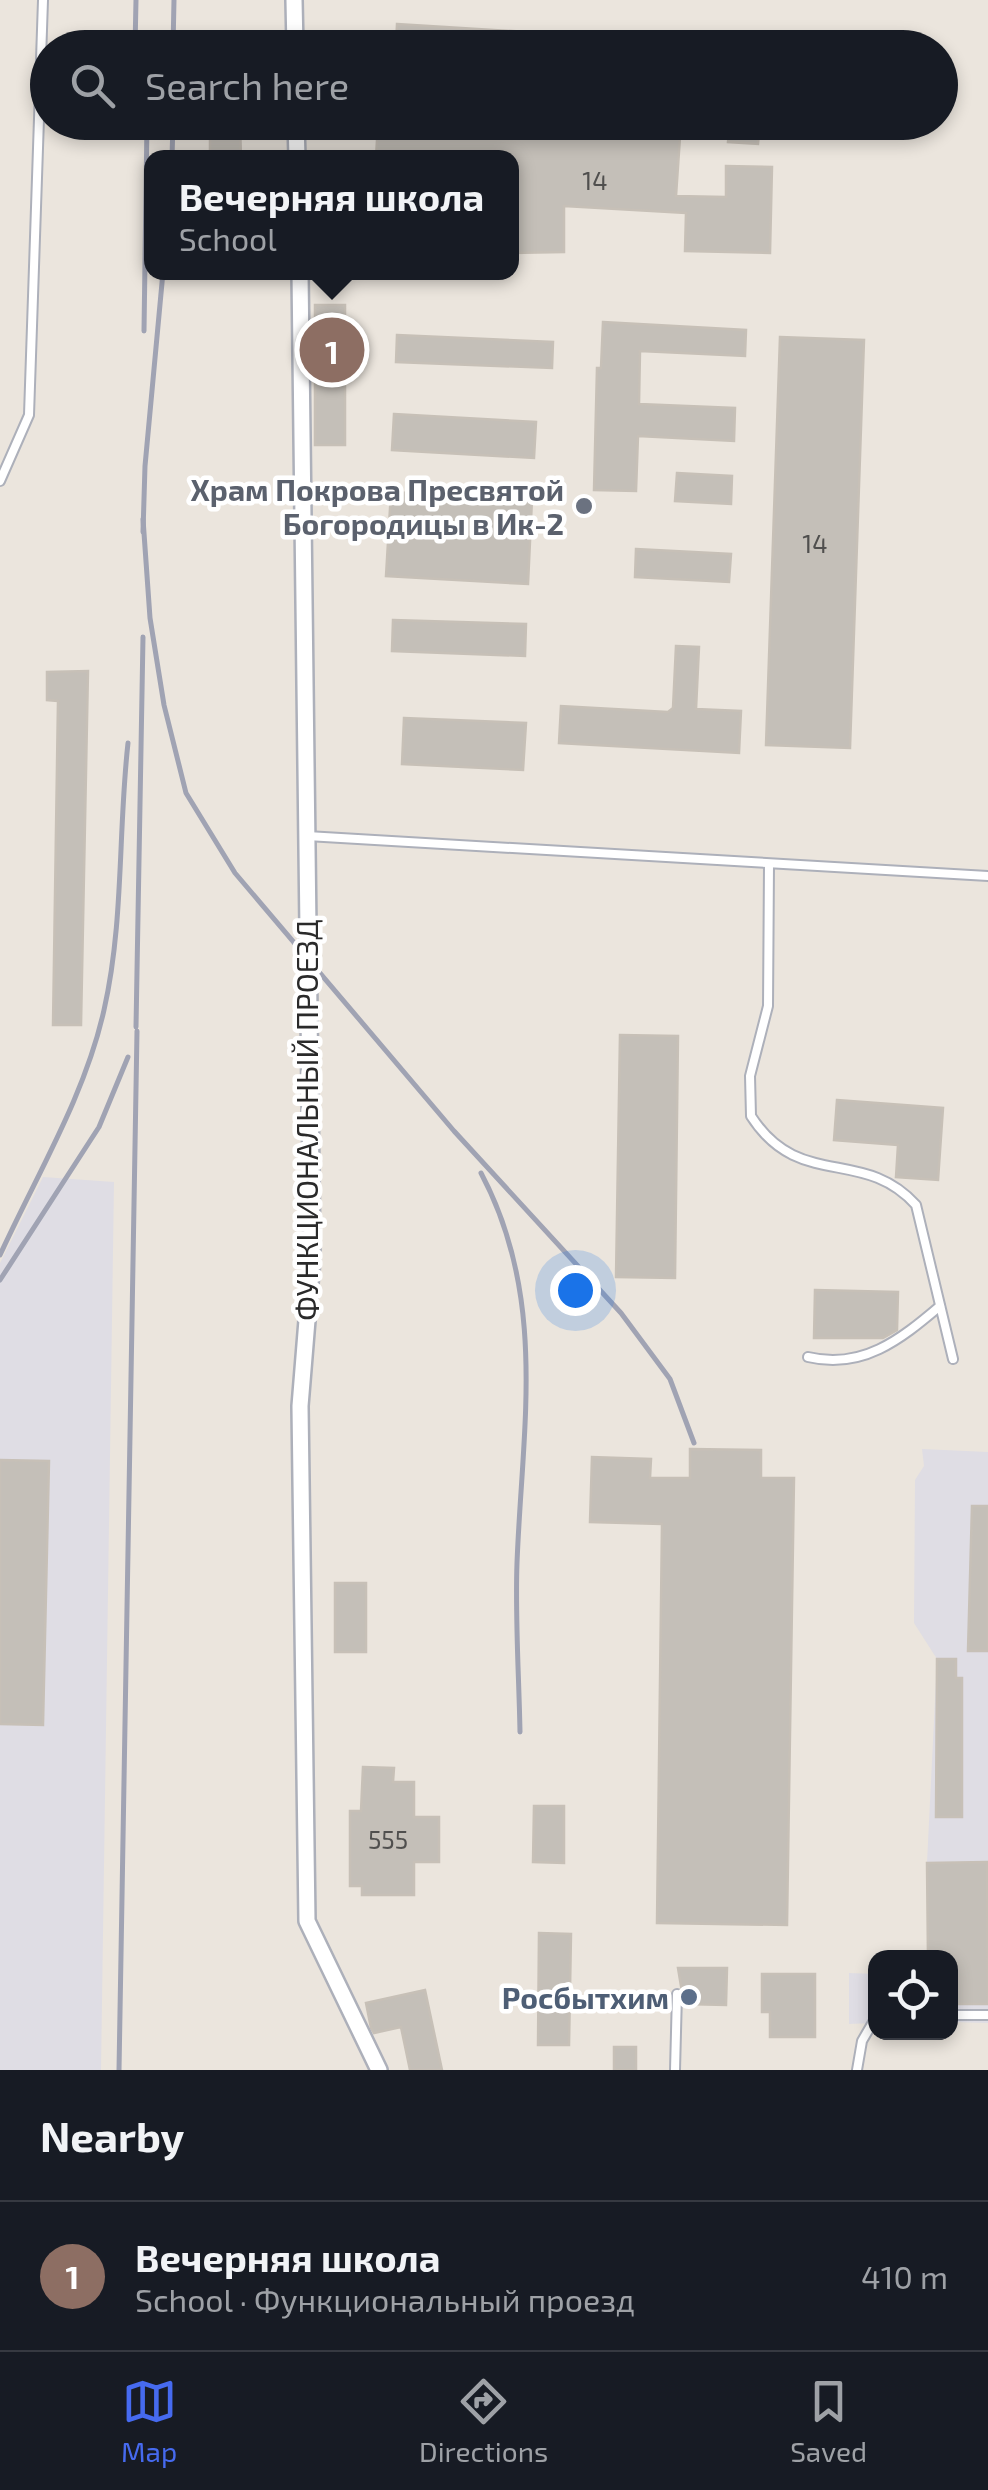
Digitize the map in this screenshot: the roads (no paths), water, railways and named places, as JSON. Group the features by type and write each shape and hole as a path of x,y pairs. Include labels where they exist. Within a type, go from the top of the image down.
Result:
{"street":[{"path":"294,0 295,30"},
{"name":"ФУНКЦИОНАЛЬНЫЙ ПРОЕЗД","path":"300,280 312,1259 300,1406 307,1921 379,2070"}],"lane":[{"path":"42,30 43,0"},
{"path":"0,481 29,416 38,140"},
{"path":"307,836 988,876"},
{"path":"769,864 768,1006 750,1076 752,1116 790,1157 866,1171 902,1189 916,1205 953,1360"},
{"path":"808,1357 835,1362 874,1354 940,1306"},
{"path":"674,2070 677,1994"},
{"path":"958,2015 988,2015"},
{"path":"856,2070 868,2030"}],"railway":[{"path":"135,30 136,0"},
{"path":"173,30 174,0"},
{"path":"147,140 147,150"},
{"path":"172,140 172,150"},
{"path":"144,331 145,280"},
{"path":"143,532 145,466 162,280"},
{"path":"143,519 150,618 164,705 186,793 235,873 454,1131 621,1313 670,1379 694,1443"},
{"path":"136,1027 143,637"},
{"path":"0,1255 72,1104 96,1042 115,944 128,743"},
{"path":"119,2070 137,1031"},
{"path":"0,1280 99,1127 128,1057"},
{"path":"481,1173 502,1220 516,1268 523,1316 525,1414 517,1584 520,1732"}],"place":[{"name":"Вечерняя школа","path":"332,350"},
{"name":"Храм Покрова Пресвятой Богородицы в Ик-2","path":"584,506"},
{"name":"Росбытхим","path":"689,1997"}]}
